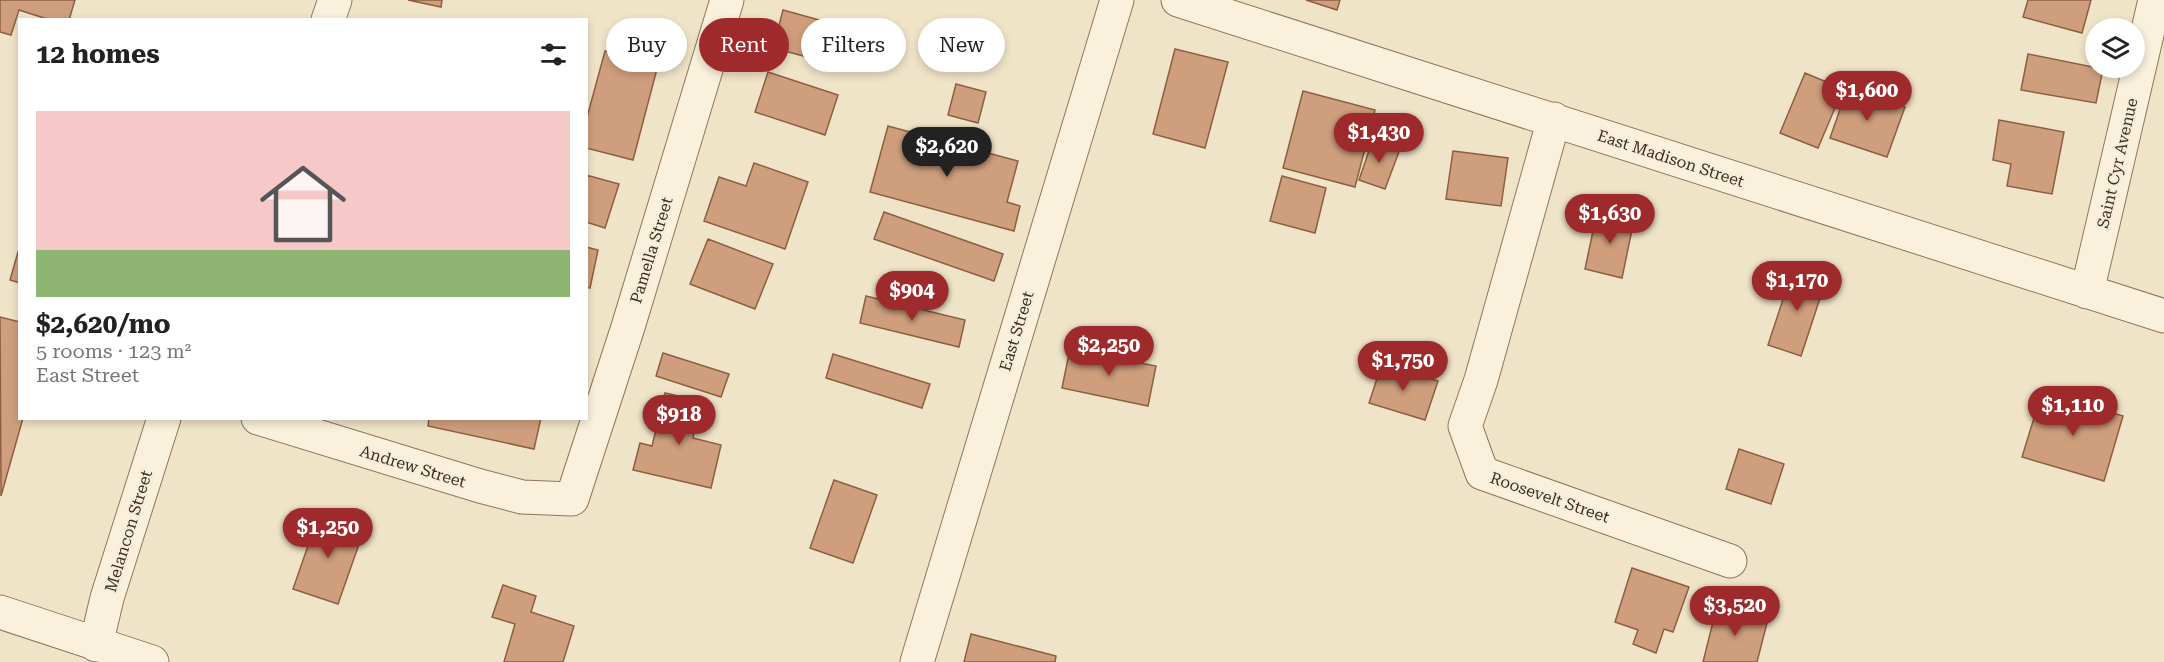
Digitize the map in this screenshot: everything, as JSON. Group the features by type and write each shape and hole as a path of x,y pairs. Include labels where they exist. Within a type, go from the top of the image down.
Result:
{"street":[{"path":"329,18 335,0"},
{"name":"Pamella Street","path":"572,499 628,327 727,0"},
{"name":"East Street","path":"917,662 1117,0"},
{"name":"East Madison Street","path":"1178,0 2164,316"},
{"name":"Saint Cyr Avenue","path":"2087,292 2155,0"},
{"name":"Roosevelt Street","path":"1554,119 1481,380 1465,426 1482,473 1730,561"},
{"name":"Melancon Street","path":"96,645 107,598 163,420"},
{"name":"Andrew Street","path":"265,420 522,497 572,499"},
{"path":"0,612 152,662"}],"building":[{"path":"0,0 75,0 70,18 44,18 19,10 11,35 0,32"},
{"path":"408,0 442,0 441,7"},
{"path":"1306,0 1340,0 1337,10"},
{"path":"2028,0 2091,0 2082,33 2023,17"},
{"path":"783,10 812,18 801,18 801,55 789,52 789,18 781,18"},
{"path":"1175,49 1228,62 1205,148 1153,134"},
{"path":"605,51 606,72 656,72 633,160 588,149 588,114"},
{"path":"2028,54 2085,65 2085,78 2101,78 2096,103 2021,90"},
{"path":"768,72 838,95 825,135 755,112"},
{"path":"1805,73 1843,89 1818,148 1780,133"},
{"path":"956,84 986,92 978,123 948,115"},
{"path":"1848,87 1905,107 1887,157 1830,138"},
{"path":"1303,91 1375,110 1355,187 1283,168"},
{"path":"1999,120 2064,132 2052,194 2007,186 2011,164 1993,160"},
{"path":"888,126 1018,161 1007,202 1020,206 1014,231 870,192"},
{"path":"1373,139 1400,149 1385,189 1359,180"},
{"path":"1453,151 1508,158 1501,206 1446,199"},
{"path":"754,163 808,182 785,249 704,221 719,177 746,186"},
{"path":"588,176 619,184 605,228 588,223"},
{"path":"1282,176 1326,188 1315,233 1270,221"},
{"path":"884,212 1003,254 994,281 874,239"},
{"path":"1597,212 1634,220 1622,278 1585,269"},
{"path":"708,239 773,264 755,309 690,284"},
{"path":"588,248 598,250 590,288 588,288"},
{"path":"18,252 18,282 10,280"},
{"path":"1793,269 1826,280 1801,356 1768,345"},
{"path":"866,296 965,320 959,347 860,323"},
{"path":"0,317 18,322 18,420 22,420 1,496"},
{"path":"1070,349 1156,366 1148,406 1062,388"},
{"path":"663,353 729,374 721,397 656,376"},
{"path":"833,354 930,384 922,408 826,378"},
{"path":"1382,363 1438,381 1425,420 1369,403"},
{"path":"2042,392 2123,416 2104,481 2022,457"},
{"path":"665,393 701,401 693,438 721,445 711,488 633,470 640,443 652,446"},
{"path":"429,420 541,420 534,449 428,426"},
{"path":"1739,449 1784,464 1771,504 1726,489"},
{"path":"834,480 877,495 853,563 810,548"},
{"path":"319,514 364,530 338,604 293,589"},
{"path":"1632,568 1689,587 1673,632 1664,629 1656,653 1633,644 1638,630 1615,622"},
{"path":"503,585 536,596 531,612 574,626 563,662 504,662 515,624 492,617"},
{"path":"1717,606 1768,619 1757,662 1703,662"},
{"path":"971,634 1056,656 1055,662 964,662"}]}
